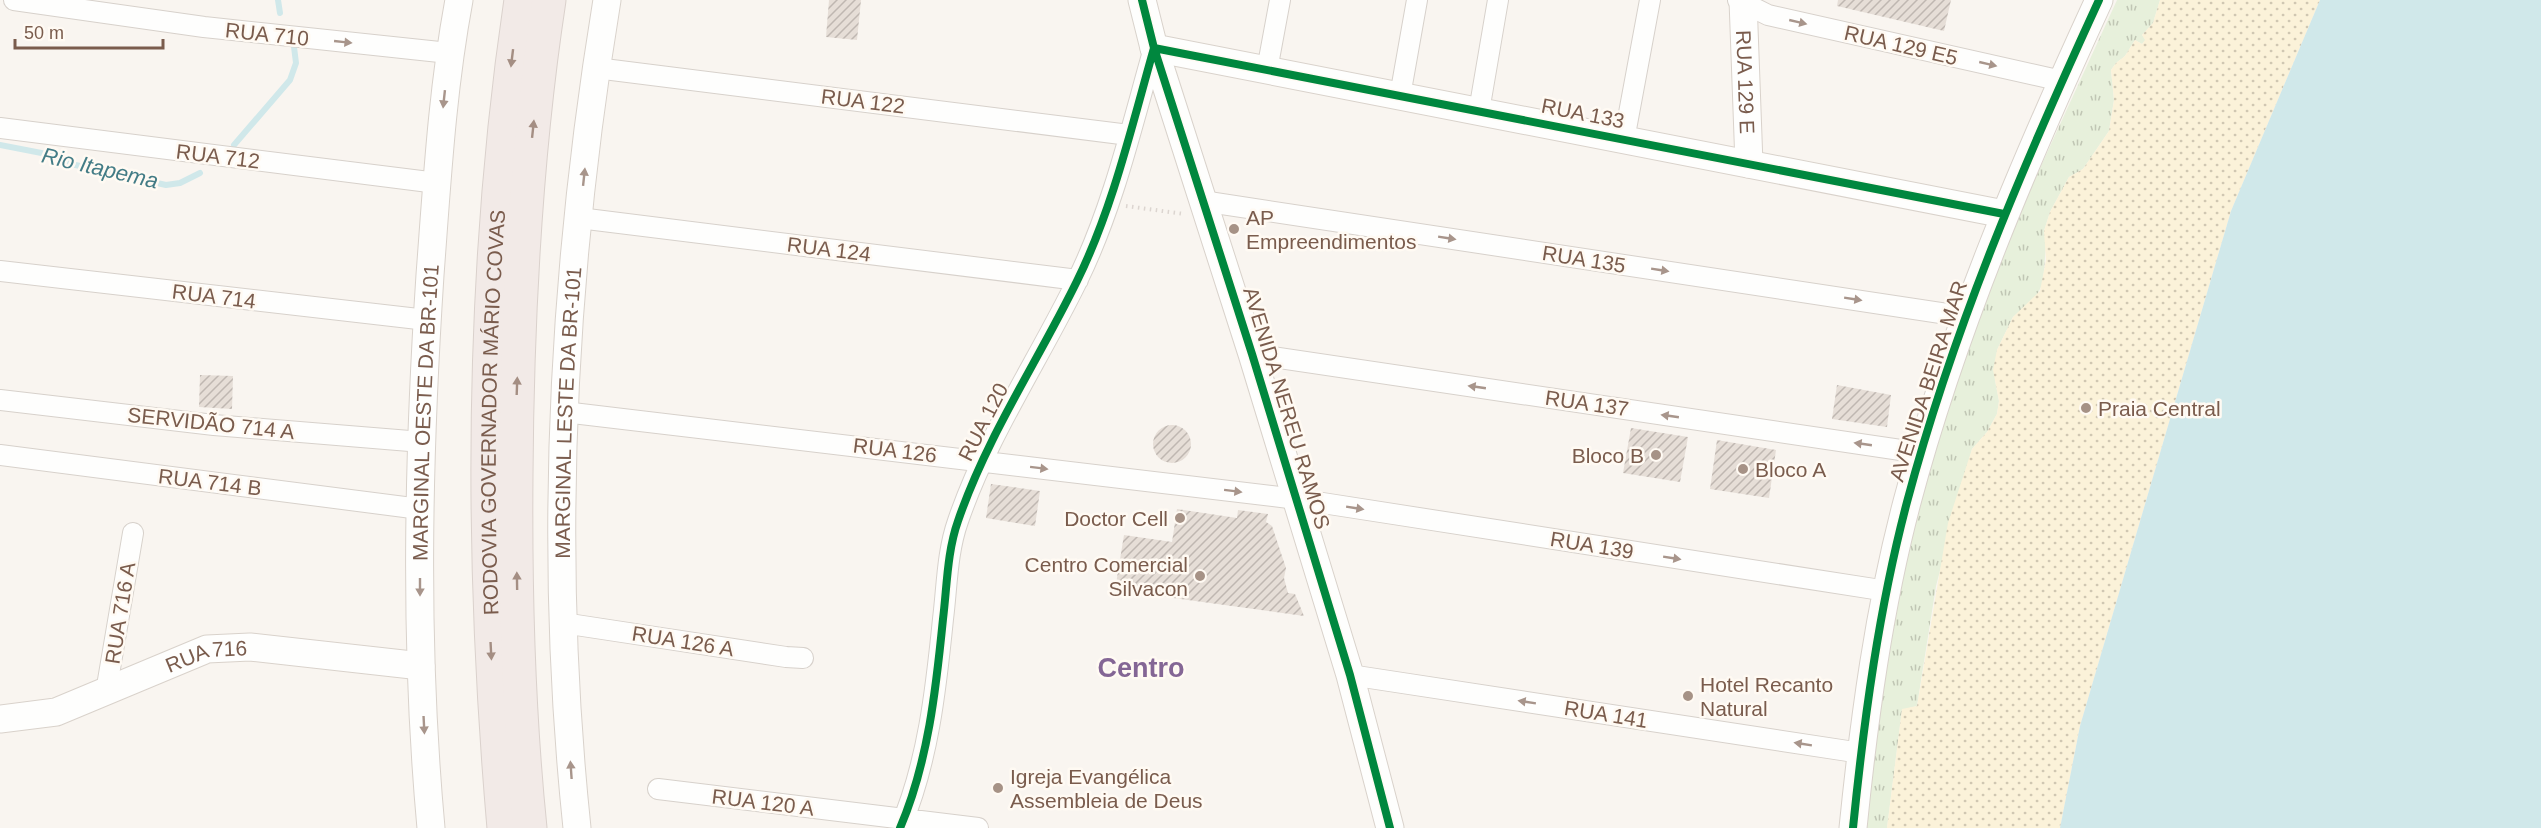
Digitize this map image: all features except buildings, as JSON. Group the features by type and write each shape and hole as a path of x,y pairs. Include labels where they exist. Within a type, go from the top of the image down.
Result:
{"highway":[{"name":"RODOVIA GOVERNADOR MÁRIO COVAS","path":"504,828 488,594 488,370 503,148 521,0"},
{"name":"RODOVIA GOVERNADOR MÁRIO COVAS","path":"530,828 517,612 516,405 525,224 540,66 549,0"}],"main road":[{"name":"MARGINAL OESTE DA BR-101","path":"430,828 421,666 422,442 427,320 437,183 449,53 459,0"},
{"name":"MARGINAL LESTE DA BR-101","path":"576,828 563,623 561,507 564,412 579,218 596,68 607,0"},
{"name":"AVENIDA NEREU RAMOS","path":"1142,0 1154,48 1252,354 1350,675 1390,828"},
{"name":"AVENIDA BEIRA MAR","path":"1853,828 1861,753 1887,591 1906,504 1921,453 2004,214 2099,0"},
{"name":"RUA 129 E","path":"1742,1 1749,164"},
{"name":"RUA 133","path":"1154,48 2004,214"},
{"name":"RUA 716","path":"0,719 56,712 207,649 250,647 421,666"}],"street":[{"name":"RUA 710","path":"14,0 204,27 449,53"},
{"path":"1267,70 1280,0"},
{"path":"1400,96 1417,0"},
{"path":"1479,111 1498,0"},
{"path":"1624,140 1650,0"},
{"name":"RUA 129 E5","path":"1742,1 1768,15 2062,81"},
{"name":"RUA 120","path":"902,824 931,713 957,522 981,460 1078,279 1108,203 1154,48"},
{"name":"RUA 122","path":"596,68 1129,135"},
{"name":"RUA 712","path":"0,128 437,183"},
{"name":"RUA 135","path":"1205,209 1967,317"},
{"name":"RUA 124","path":"579,218 1078,279"},
{"name":"RUA 714","path":"0,271 427,320"},
{"name":"RUA 137","path":"1252,354 1921,453"},
{"name":"SERVIDÃO 714 A","path":"0,400 214,425 422,442"},
{"name":"RUA 126","path":"564,412 1297,499"},
{"name":"RUA 714 B","path":"0,455 420,509"},
{"name":"RUA 139","path":"1297,499 1887,591"},
{"name":"RUA 716 A","path":"106,692 133,533"},
{"name":"RUA 126 A","path":"563,623 803,658"},
{"name":"RUA 141","path":"1350,675 1861,753"},
{"name":"RUA 120 A","path":"658,789 902,824 978,828"}],"path":[{"path":"1108,203 1205,209"}],"green space":[{"path":"2117,0 2160,0 2153,23 2142,35 2146,40 2142,44 2135,40 2125,56 2111,70 2114,100 2109,131 2083,169 2069,177 2050,212 2044,231 2046,244 2043,283 2036,297 2013,317 1997,350 1995,380 1999,401 1997,414 1987,432 1972,449 1936,586 1917,706 1902,710 1887,828 1863,828 1895,607 1931,463 1981,312 2019,214"}],"sand":[{"name":"Praia Central","path":"2160,0 2320,0 2231,211 2080,726 2060,828 1887,828 1902,709 1917,706 1948,523 1972,449 1987,432 1997,414 1999,401 1993,370 1997,350 2013,317 2040,291 2046,260 2044,231 2050,212 2069,177 2083,169 2109,131 2114,100 2111,70 2125,56 2135,40 2142,44 2145,40 2142,35 2153,23"}],"water":[{"path":"2320,0 2541,0 2541,828 2060,828 2080,726 2231,211"}],"waterway":[{"name":"Rio Itapema","path":"278,0 280,13"},
{"name":"Rio Itapema","path":"234,145 290,80 296,63 294,47"},
{"name":"Rio Itapema","path":"0,145 62,157 71,164 166,185 180,183 200,173"}],"cycle path":[{"path":"1142,0 1154,48 1252,354 1350,675 1390,828"},
{"path":"1853,828 1862,746 1888,582 1925,437 1992,247 2099,0"},
{"path":"900,828 918,778 929,725 949,557 954,533 983,459 1062,311 1090,253 1121,166 1154,48 2004,214"}],"place":[{"name":"AP Empreendimentos","path":"1234,229"},
{"name":"Praia Central","path":"2086,408"},
{"name":"Bloco B","path":"1656,455"},
{"name":"Bloco A","path":"1743,469"},
{"name":"Doctor Cell","path":"1180,518"},
{"name":"Centro Comercial Silvacon","path":"1200,576"},
{"name":"Hotel Recanto Natural","path":"1688,696"},
{"name":"Igreja Evangélica Assembleia de Deus","path":"998,788"}],"district":[{"name":"Centro","path":"1141,668"}]}
